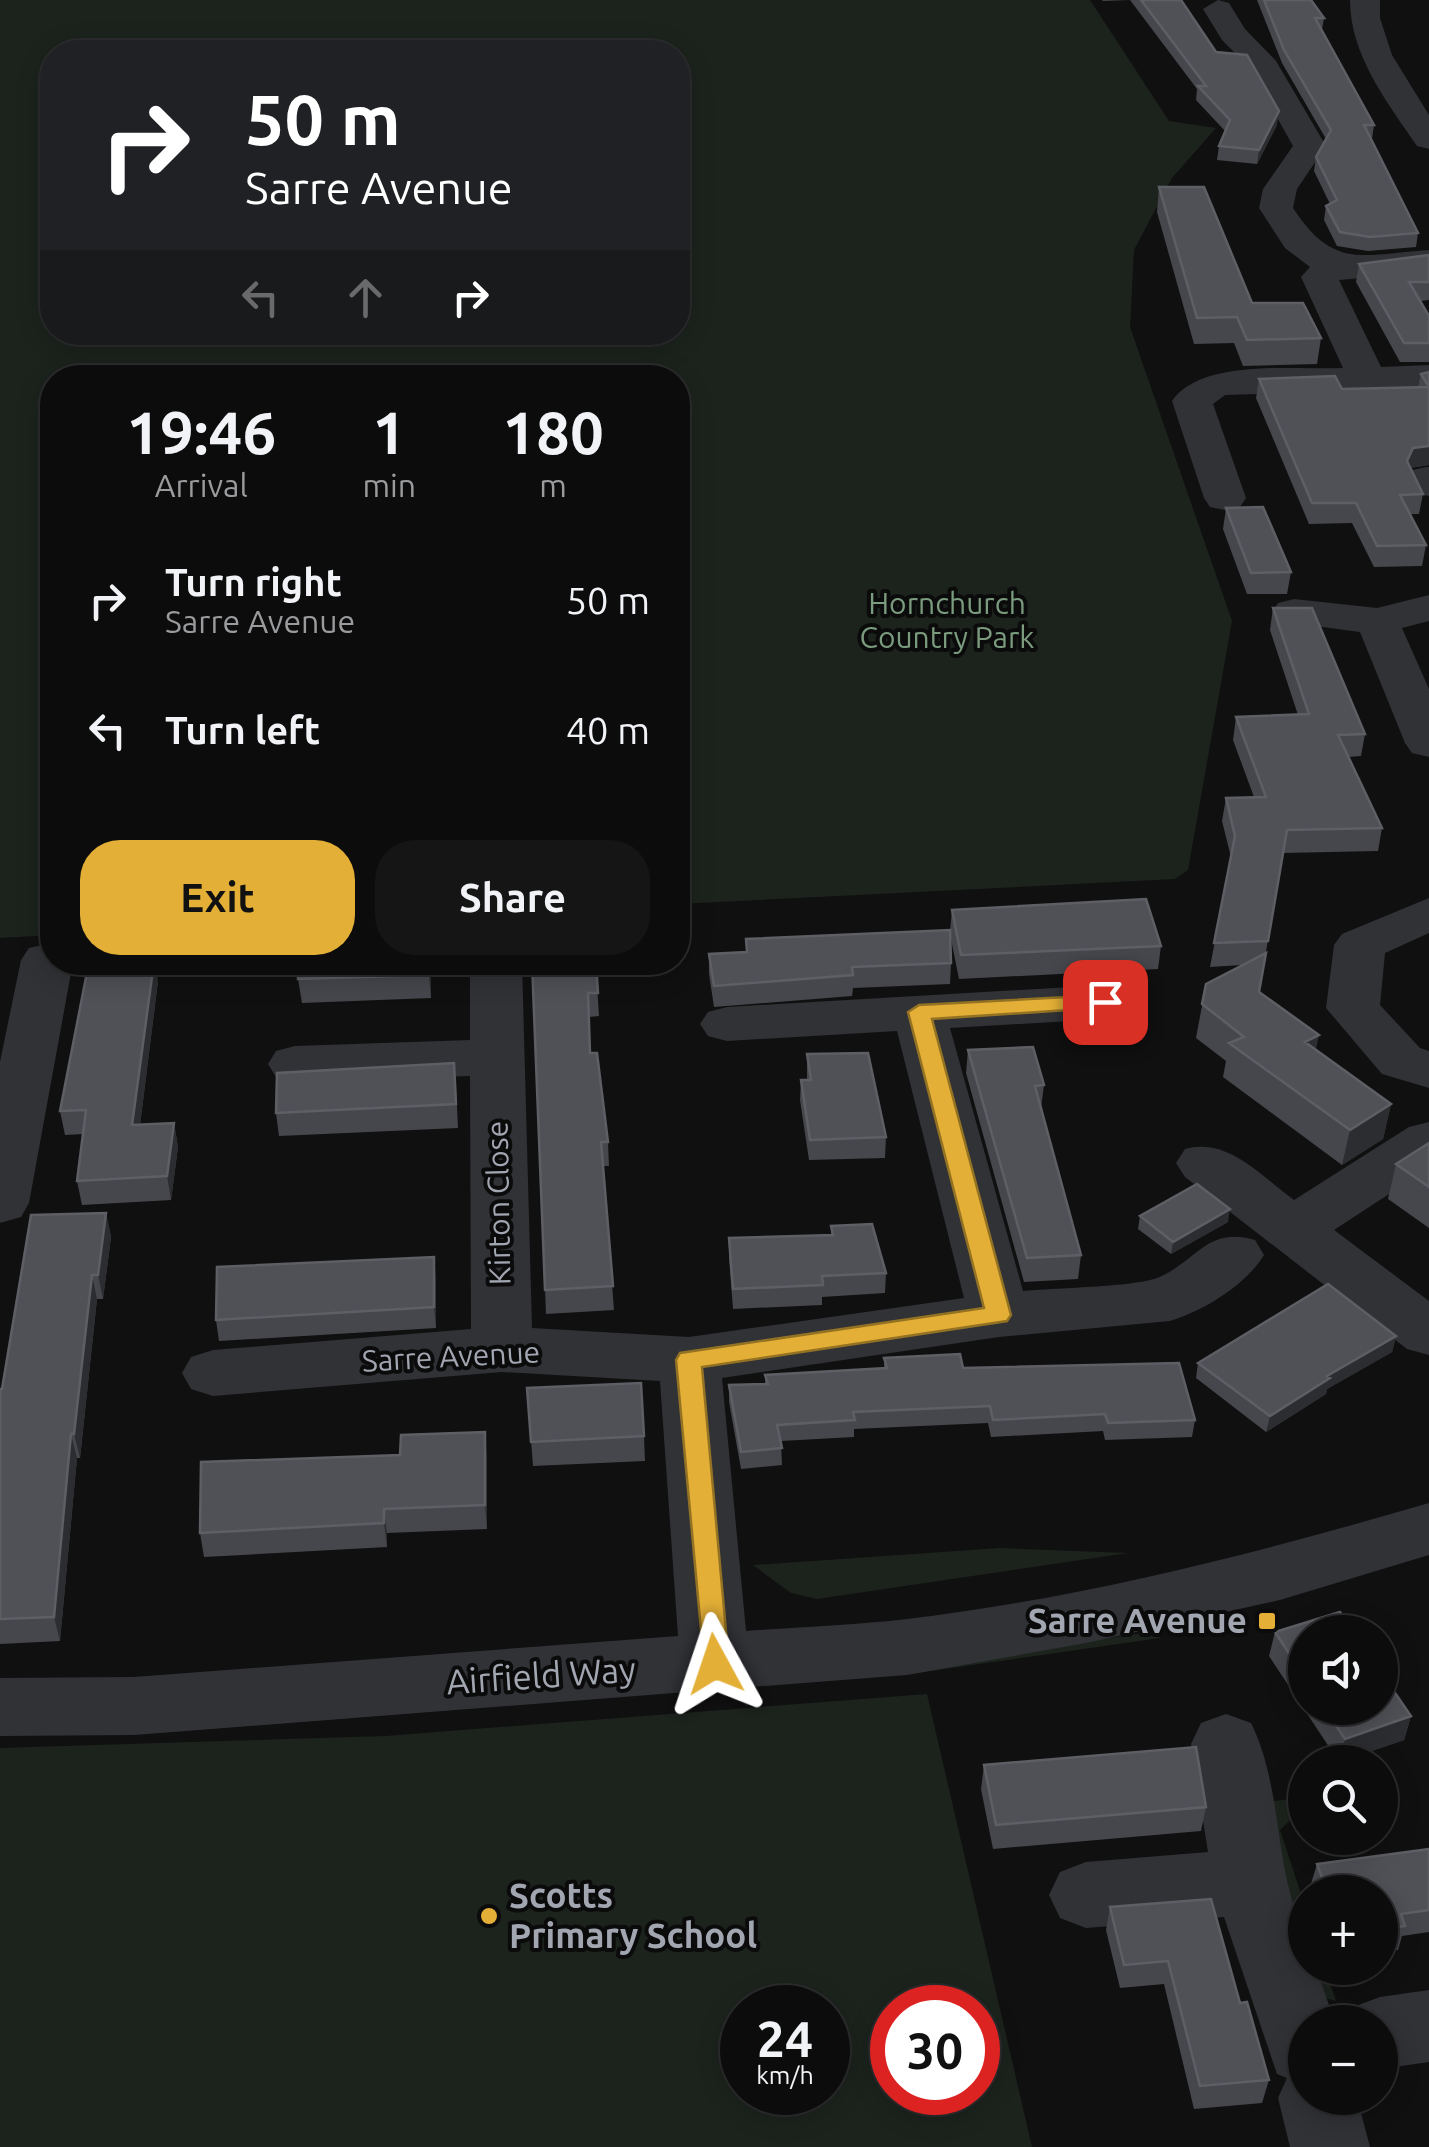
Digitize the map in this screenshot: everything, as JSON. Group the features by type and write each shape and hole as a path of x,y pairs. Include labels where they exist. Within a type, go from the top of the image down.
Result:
{"street":[{"path":"1365,0 1367,27 1376,53 1419,108 1429,140"},
{"path":"1218,8 1233,34 1262,61 1310,146 1280,189 1276,208 1297,240 1334,267"},
{"path":"1368,378 1319,277 1334,267 1429,261"},
{"path":"1225,498 1192,401 1216,384 1429,377"},
{"path":"1294,612 1377,621 1429,608"},
{"path":"1377,621 1429,743"},
{"path":"1429,914 1360,944 1353,1008 1401,1061 1429,1070"},
{"path":"2,1176 44,975"},
{"name":"Kirton Close","path":"496,975 502,1349"},
{"path":"727,1024 1105,1002"},
{"path":"919,1012 998,1315"},
{"path":"295,1064 496,1057"},
{"path":"1290,1230 1429,1141"},
{"path":"1205,1163 1429,1333"},
{"name":"Sarre Avenue","path":"212,1373 502,1349 689,1360 998,1315 1170,1300 1234,1255"},
{"path":"689,1360 715,1664"},
{"name":"Airfield Way","path":"0,1707 134,1706 906,1647 1086,1616 1280,1574 1429,1530"},
{"path":"1226,1744 1250,1882 1291,2005"},
{"path":"1086,1896 1250,1882"},
{"path":"1398,2030 1429,2026"},
{"path":"1322,2115 1330,2147"}],"green space":[{"name":"Hornchurch Country Park","path":"0,0 1090,0 1169,121 1216,128 1172,178 1134,250 1130,327 1232,621 1188,870 1175,879 690,903 690,365 40,365 40,936 0,938"},
{"path":"1000,1548 1128,1553 817,1599 791,1593 753,1565"},
{"path":"1158,1631 1160,1638 917,1673 146,1734 914,1666"},
{"name":"Scotts Primary School","path":"927,1694 994,1985 870,1985 870,2115 1000,2115 1000,2009 1032,2147 0,2147 0,1748 386,1736"},
{"path":"1288,1800 1288,1822 1280,1830 1295,1875 1288,1875 1288,1911 1262,1811 1274,1801"},
{"path":"1312,1985 1331,1985 1336,2001 1322,1997"}],"building":[{"path":"1141,0 1181,0 1216,52 1247,55 1279,111 1259,150 1219,146 1230,120 1198,86 1206,86"},
{"path":"1264,0 1311,0 1324,18 1315,18 1374,125 1364,125 1418,233 1370,237 1340,232 1326,206 1337,200 1316,157 1331,130 1284,50"},
{"path":"1159,187 1204,187 1252,303 1303,303 1321,338 1247,340 1237,317 1197,318"},
{"path":"1429,255 1429,282 1409,282 1429,316 1429,343 1404,343 1359,264"},
{"path":"1335,376 1342,389 1429,387 1429,446 1413,448 1407,461 1423,494 1400,495 1426,545 1377,546 1356,503 1312,503 1259,379"},
{"path":"1263,507 1291,572 1251,573 1226,508"},
{"path":"1273,608 1312,608 1365,734 1338,735 1382,828 1287,830 1268,941 1214,943 1235,836 1226,798 1266,797 1236,717 1309,714"},
{"path":"1146,899 1161,946 961,955 952,910"},
{"path":"950,930 951,963 852,967 853,975 714,986 709,954 747,952 746,939"},
{"path":"1266,953 1259,992 1319,1035 1305,1042 1391,1104 1350,1130 1229,1043 1244,1037 1202,1004 1206,984"},
{"path":"86,975 152,975 132,1125 174,1123 167,1176 77,1181 86,1110 60,1111"},
{"path":"298,975 429,975 298,979"},
{"path":"533,975 597,975 598,993 588,993 590,1053 597,1053 608,1142 601,1142 613,1286 545,1290"},
{"path":"1033,1047 1044,1085 1035,1086 1081,1255 1027,1258 968,1050"},
{"path":"868,1053 886,1137 810,1140 801,1080 811,1080 807,1054"},
{"path":"454,1063 456,1104 276,1113 277,1073"},
{"path":"1429,1143 1429,1187 1396,1164"},
{"path":"1197,1184 1230,1209 1173,1242 1140,1216"},
{"path":"106,1213 98,1275 92,1275 71,1434 54,1617 0,1619 0,1389 31,1215"},
{"path":"872,1224 886,1273 822,1276 823,1285 733,1289 729,1238 833,1235 831,1226"},
{"path":"434,1257 434,1307 216,1320 217,1267"},
{"path":"1328,1284 1396,1336 1327,1376 1330,1378 1270,1416 1198,1363"},
{"path":"960,1354 963,1368 1179,1363 1195,1420 1108,1423 1105,1414 993,1420 990,1406 853,1412 855,1420 777,1425 782,1448 741,1452 729,1385 768,1384 765,1375 887,1368 884,1358"},
{"path":"641,1383 644,1436 531,1442 527,1388"},
{"path":"485,1432 485,1505 384,1509 384,1523 200,1533 201,1462 400,1455 401,1435"},
{"path":"1288,1628 1288,1652 1275,1632"},
{"path":"1398,1697 1411,1716 1398,1721"},
{"path":"1336,1725 1385,1725 1345,1739"},
{"path":"1196,1747 1206,1807 996,1825 984,1765"},
{"path":"1429,1849 1429,1910 1401,1914 1405,1926 1398,1927 1398,1875 1321,1875 1317,1864 1398,1855"},
{"path":"1211,1899 1240,2003 1247,2002 1269,2080 1200,2086 1168,1961 1124,1965 1110,1907"}],"place":[{"name":"Sarre Avenue","path":"1267,1621"},
{"name":"Scotts Primary School","path":"489,1916"}],"route":[{"path":"715,1664 689,1360 998,1315 919,1012 1105,1002"}]}
